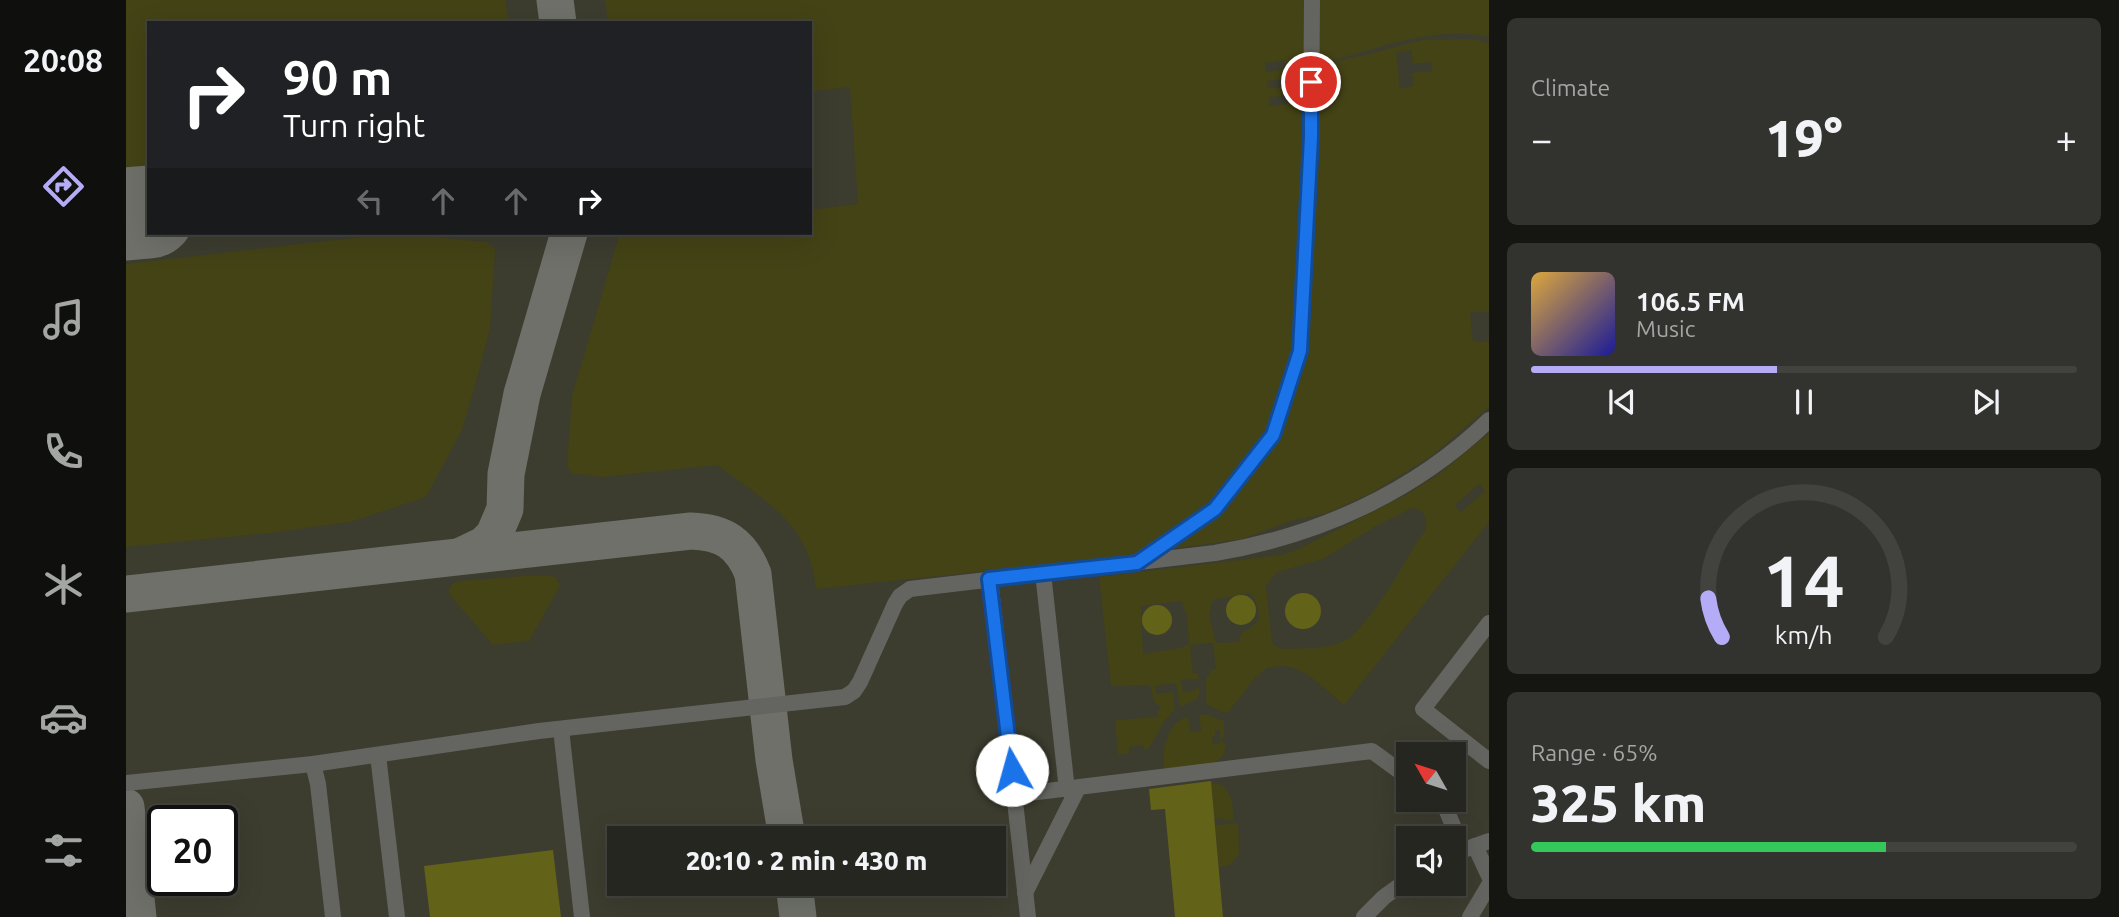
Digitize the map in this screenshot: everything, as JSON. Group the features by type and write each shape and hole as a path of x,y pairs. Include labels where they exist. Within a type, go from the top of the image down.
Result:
{"street":[{"path":"1137,563 1215,509 1273,435 1300,351 1311,137 1312,0"},
{"path":"126,783 313,764 561,729 845,697 854,691 860,682 895,604 904,592 920,587 1137,563 1249,547 1323,526 1402,486 1463,444 1489,420"},
{"path":"1025,893 1072,789 1043,573"},
{"path":"989,579 1028,917"},
{"path":"1489,623 1423,709 1489,761"},
{"path":"561,729 582,917"},
{"path":"1014,795 1372,751 1396,769"},
{"path":"378,755 397,917"},
{"path":"313,764 318,784 333,917"},
{"path":"1449,812 1489,876"},
{"path":"1470,917 1489,885"},
{"path":"1364,917 1396,889"}],"shaded area":[{"path":"126,0 1489,0 1489,917 126,917"},
{"path":"126,0 505,0 509,21 147,21 147,166 126,168"},
{"path":"605,0 1489,0 1489,37 1463,34 1412,39 1286,69 1284,60 1265,63 1266,72 1323,64 1422,40 1471,39 1489,43 1489,312 1472,312 1470,315 1473,341 1489,342 1489,407 1430,457 1371,493 1327,513 1290,521 1242,539 1097,559 816,589 812,566 795,530 768,503 717,465 602,477 572,473 567,466 572,396 619,235 812,235 812,210 858,204 850,87 812,91 812,21 608,21","holes":["1411,50 1413,64 1432,62 1432,71 1412,73 1413,86 1400,88 1396,52","1286,79 1290,93 1288,104 1269,106 1269,97 1286,96 1285,87 1268,88 1267,81"]},
{"path":"379,235 422,235 487,242 495,249 490,328 462,430 426,497 350,522 126,547 126,264"},
{"path":"1489,433 1489,522 1344,705 1310,676 1290,667 1280,666 1268,667 1254,679 1227,714 1205,704 1206,678 1209,677 1210,670 1216,669 1213,643 1190,645 1193,674 1198,674 1199,679 1181,680 1183,692 1196,691 1198,687 1198,698 1180,707 1176,683 1155,686 1156,694 1173,692 1175,709 1148,750 1145,750 1143,745 1129,747 1129,754 1118,754 1115,720 1158,717 1161,707 1154,702 1151,687 1148,685 1111,686 1099,577 1280,555 1297,550 1406,495 1438,475","holes":["1479,484 1485,491 1461,512 1455,505","1412,508 1421,511 1426,522 1423,534 1384,597 1364,623 1346,640 1331,645 1282,649 1275,646 1272,642 1266,586 1272,577 1278,572 1323,559 1376,526","1250,593 1254,599 1258,619 1241,633 1239,642 1219,643 1215,640 1209,615 1213,600","1181,601 1187,616 1189,644 1181,648 1143,654 1141,606"]},
{"path":"538,575 556,577 560,586 529,641 493,645 449,594 451,585 460,581"},
{"path":"1199,715 1208,715 1224,721 1224,738 1220,739 1220,730 1215,730 1215,736 1212,737 1213,744 1220,741 1226,744 1219,760 1164,769 1165,745 1171,730 1181,719 1188,716 1190,732 1201,731"},
{"path":"1211,783 1224,787 1227,791 1232,801 1234,821 1214,818"},
{"path":"1238,823 1239,855 1230,865 1219,867 1215,825"}],"building":[{"path":"1303,593 1316,598 1321,611 1316,624 1303,629 1290,624 1285,611 1290,598"},
{"path":"1241,595 1247,596 1255,604 1255,616 1247,624 1241,625 1235,624 1227,616 1226,610 1227,604 1235,596"},
{"path":"1157,605 1163,606 1171,614 1171,626 1163,634 1157,635 1151,634 1143,626 1142,620 1143,614 1151,606"},
{"path":"1211,781 1223,917 1175,917 1165,809 1151,810 1149,789"},
{"path":"553,850 561,917 430,917 424,866"}],"taxiway":[{"path":"555,0 558,21"},
{"path":"461,556 484,545 494,535 505,509 506,474 522,394 568,235"},
{"path":"126,594 691,531 722,537 743,554 753,574 774,760 785,826"},
{"path":"126,807 138,917"},
{"path":"795,896 798,917"}],"runway":[{"path":"126,214 147,212"}],"route":[{"path":"1012,770 989,579 1137,563 1215,509 1273,435 1300,351 1311,137 1311,82"}]}
